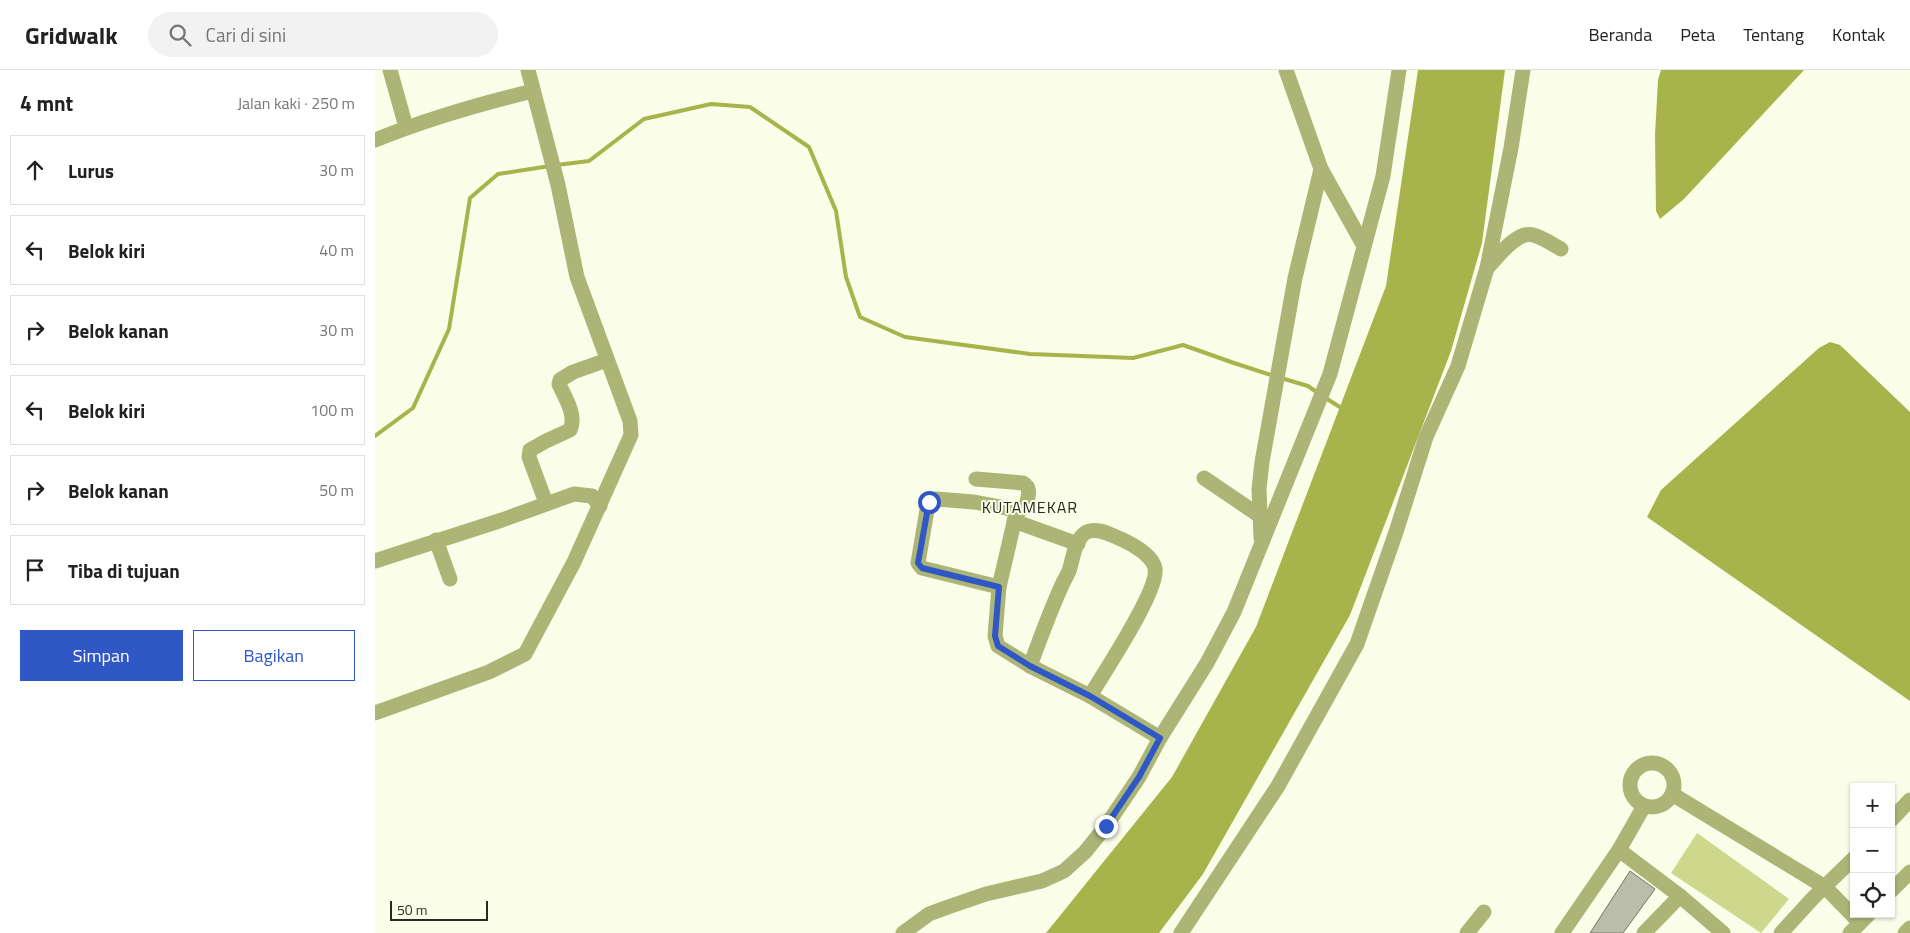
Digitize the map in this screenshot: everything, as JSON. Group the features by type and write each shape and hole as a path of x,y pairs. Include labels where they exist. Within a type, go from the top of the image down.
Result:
{"street":[{"path":"391,70 405,127"},
{"path":"375,713 489,672 525,654 563,585 631,435 629,422 577,277 559,185 528,70"},
{"path":"1286,70 1321,169 1364,246"},
{"path":"903,933 929,914 948,906 986,894 1042,881 1064,871 1085,852 1106,826 1139,777 1160,738 1207,664 1234,612 1331,374 1383,176 1399,70"},
{"path":"1181,933 1278,786 1357,644 1426,437 1458,366 1487,268 1511,148 1523,70"},
{"path":"375,140 405,127 470,106 533,91"},
{"path":"1261,545 1259,489 1295,278 1321,169"},
{"path":"1487,268 1516,238 1524,234 1532,234 1561,249"},
{"path":"546,503 529,456 530,450 569,430 572,426 573,418 559,384 560,380 573,372 607,360"},
{"path":"1204,478 1261,516"},
{"path":"976,479 1023,483 1029,489 1026,506 1015,518 999,587 995,636 998,646 1030,666 1090,696 1160,738"},
{"path":"375,561 502,520 574,494 592,496 600,506"},
{"path":"999,587 920,566 918,563 928,504 936,499 974,502 1006,508 1012,510 1015,518 1077,544"},
{"path":"1030,666 1068,573 1077,544 1085,533 1103,531 1124,540 1140,550 1153,562 1156,569 1155,576 1142,610 1090,696"},
{"path":"436,540 450,579"},
{"path":"1646,763 1658,763 1669,770 1674,781 1672,794 1661,805 1655,807 1645,806 1634,798 1630,787 1630,781 1635,770 1646,763"},
{"path":"1672,794 1825,887 1860,924"},
{"path":"1895,816 1910,800"},
{"path":"1562,933 1619,850 1645,806"},
{"path":"1619,850 1680,896 1723,933"},
{"path":"1781,933 1850,862"},
{"path":"1895,888 1910,872"},
{"path":"1644,933 1680,896"},
{"path":"1467,933 1484,912"},
{"path":"1905,933 1910,928"}],"shaded area":[{"path":"1418,70 1505,70 1482,243 1451,351 1350,615 1203,874 1159,933 1046,933 1172,777 1256,627 1386,286"},
{"path":"1661,70 1804,70 1684,199 1660,219 1656,211 1655,135 1658,80"},
{"path":"1830,342 1840,345 1910,412 1910,701 1647,517 1661,490 1819,348"},
{"path":"1697,833 1789,899 1761,933 1671,873"}],"building":[{"path":"1630,871 1655,889 1623,933 1590,933"}],"waterway":[{"path":"557,165 589,161 644,119 711,104 750,107 809,147 836,211 846,277 860,317 905,337 1030,354 1133,358 1183,345 1274,376"},
{"path":"375,436 413,408 449,329 470,198 498,174 550,166"},
{"path":"1281,378 1308,386 1318,393"},
{"path":"1324,397 1343,409"}],"district":[{"name":"KUTAMEKAR","path":"1030,507"}],"route":[{"path":"929,502 918,563 922,568 999,587 995,636 998,646 1030,666 1090,696 1160,738 1139,777 1106,826"}]}
